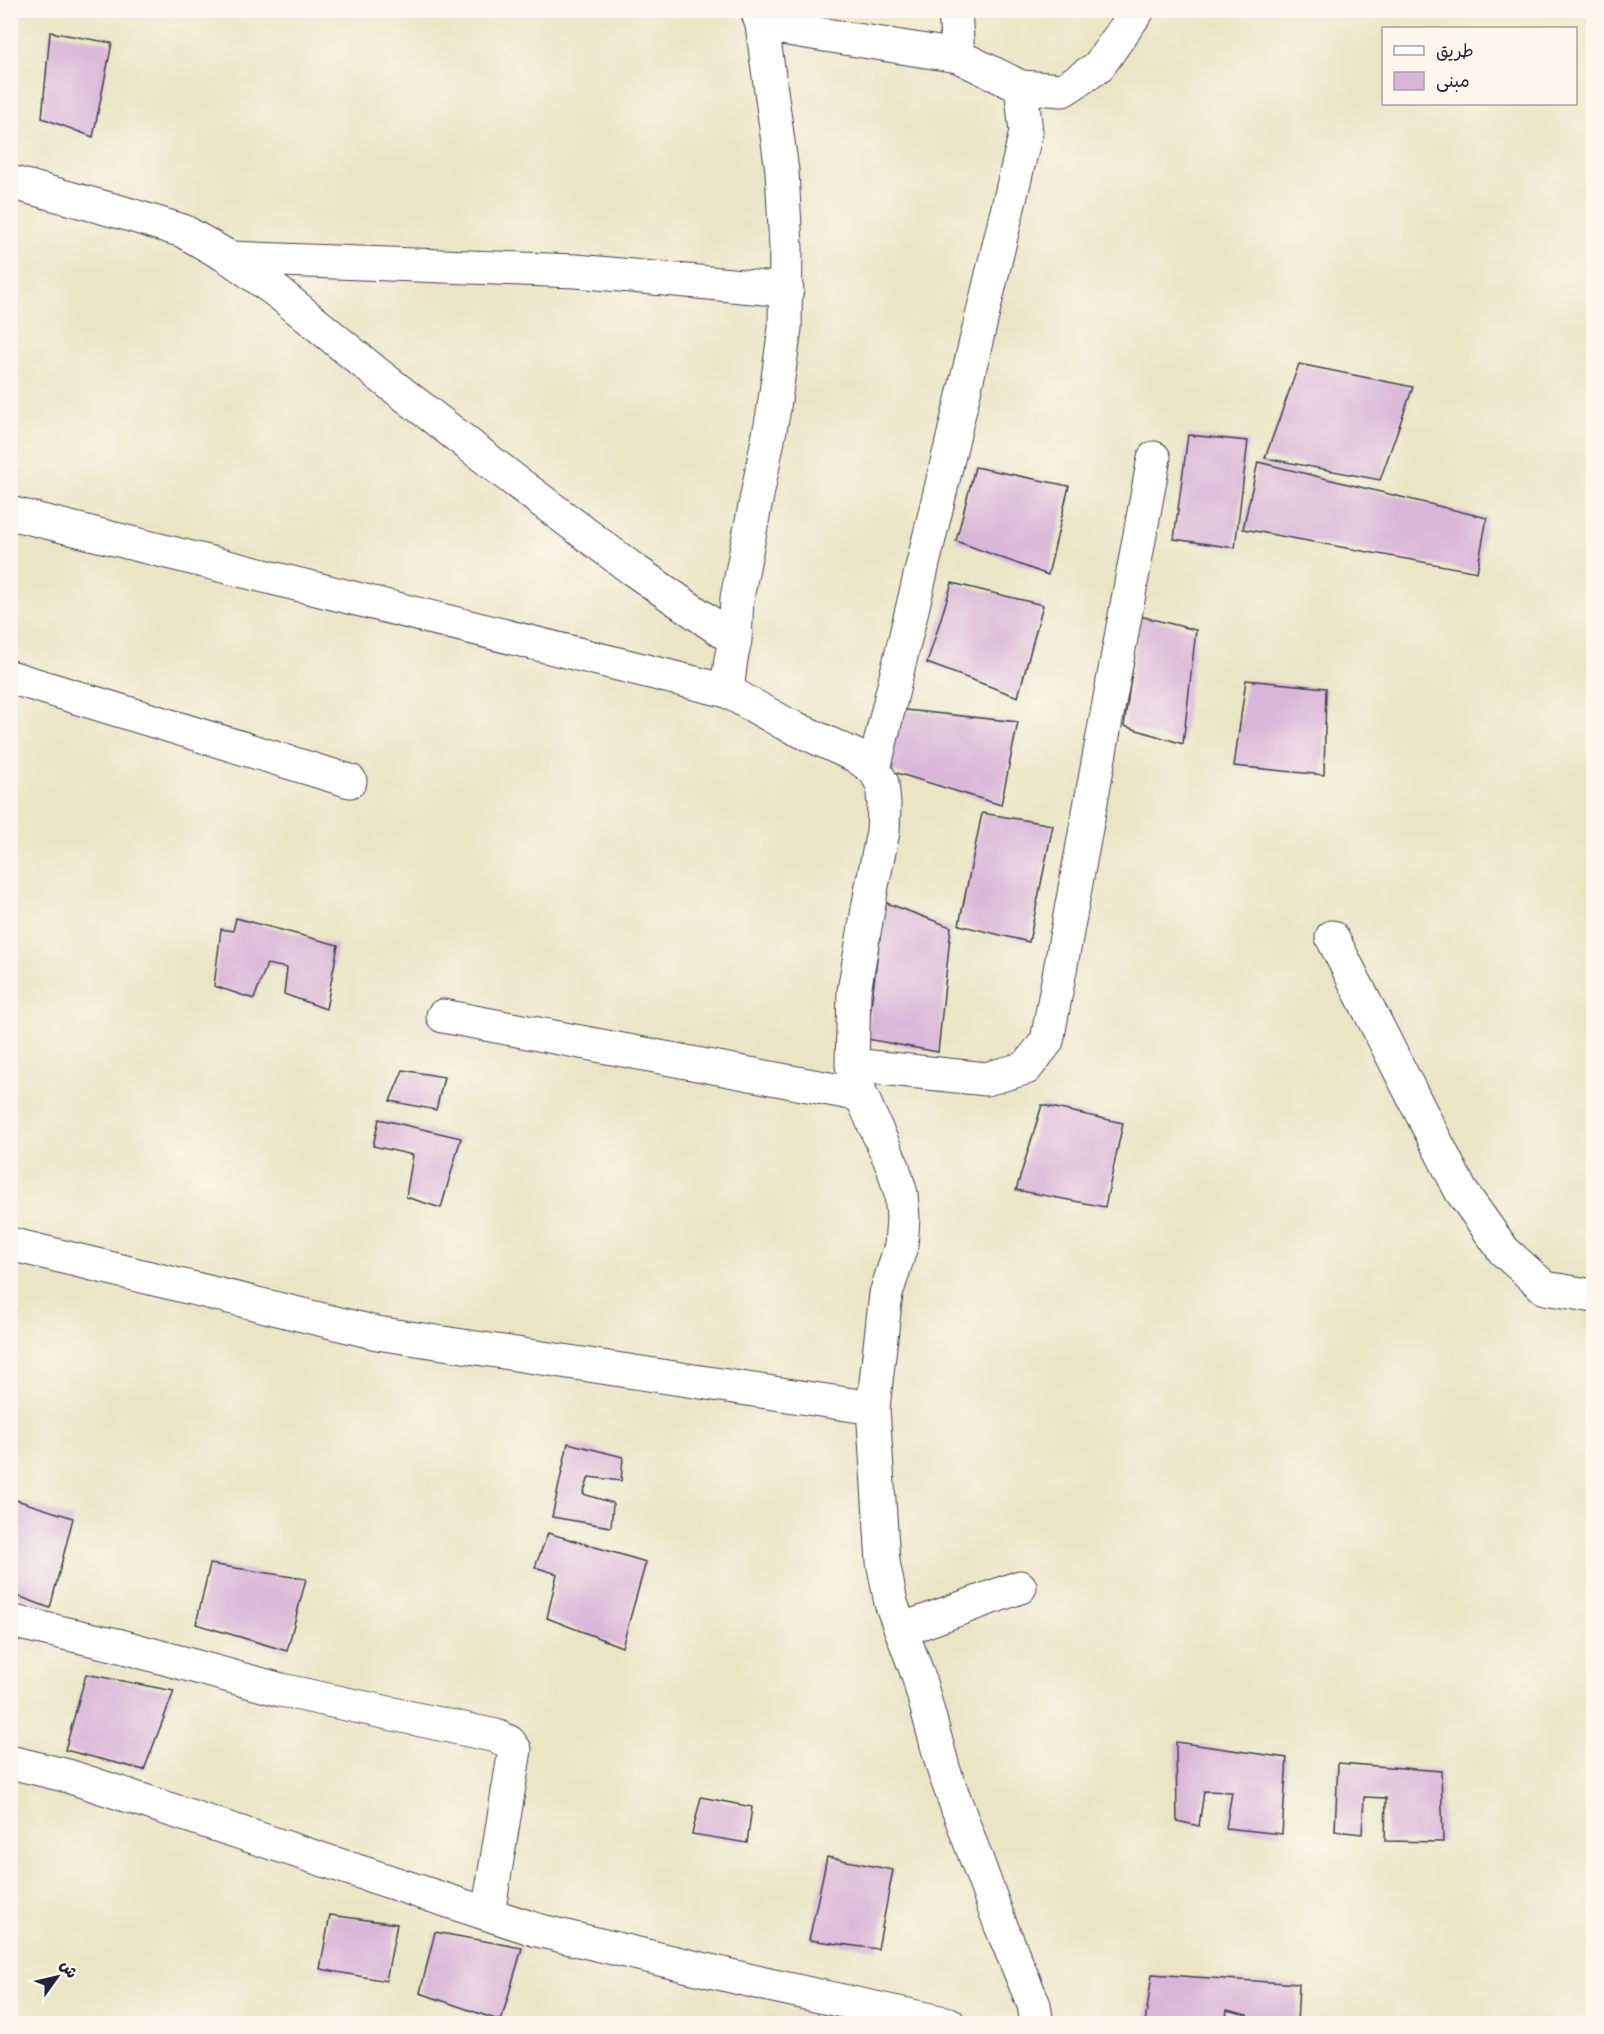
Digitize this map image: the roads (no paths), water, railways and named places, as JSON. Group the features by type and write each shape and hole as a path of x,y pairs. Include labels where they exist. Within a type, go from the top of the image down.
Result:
{"street":[{"path":"955,10 958,56"},
{"path":"727,691 735,640 737,598 782,361 787,290 786,218 782,171 760,18 958,56 1021,87 1064,90 1098,67 1138,10"},
{"path":"874,769 1026,132 1021,87"},
{"path":"10,182 183,231 230,258 280,294 375,372 519,484 631,568 735,640"},
{"path":"230,258 576,271 787,290"},
{"path":"443,1016 856,1080 986,1079 1026,1068 1047,1041 1154,458"},
{"path":"10,513 727,691 784,723 856,756 874,769 882,783 884,832 854,991 856,1080 893,1167 901,1194 903,1218 901,1246 886,1294 873,1408 883,1562 891,1603 918,1675 944,1772 997,1916 1034,2006 1037,2024"},
{"path":"10,677 350,781"},
{"path":"1332,937 1461,1191 1497,1242 1545,1288 1593,1296"},
{"path":"10,1244 377,1333 873,1408"},
{"path":"901,1630 1020,1587"},
{"path":"10,1621 117,1645 281,1690 496,1736 509,1742 514,1750 488,1914"},
{"path":"10,1762 68,1776 537,1930 757,1983 949,2024"}]}
